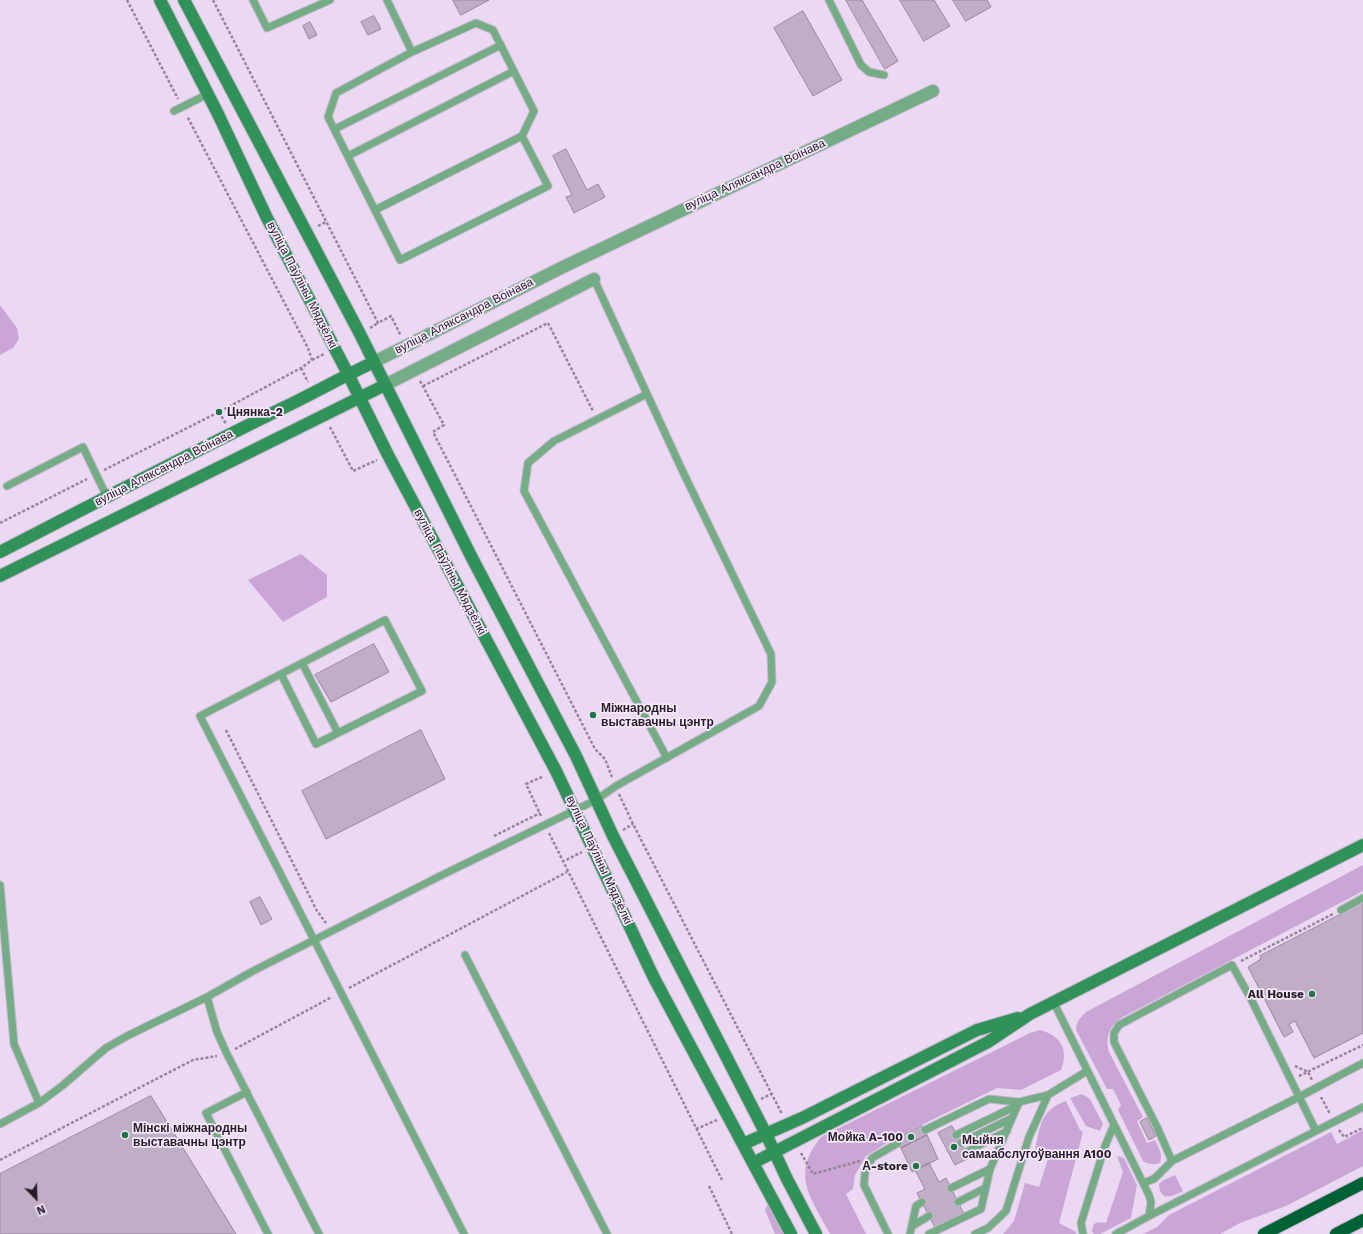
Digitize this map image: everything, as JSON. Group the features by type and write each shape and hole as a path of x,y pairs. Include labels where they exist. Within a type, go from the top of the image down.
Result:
{"highway":[{"path":"1264,1234 1363,1183"},
{"path":"1336,1234 1363,1220"}],"street":[{"name":"вуліца Паўліны Мядзёлкі","path":"160,0 208,94 266,216 361,398 388,455 556,771 654,978 791,1234"},
{"name":"вуліца Паўліны Мядзёлкі","path":"184,0 374,362 471,556 576,756 613,836 816,1234"},
{"name":"вуліца Аляксандра Воінава","path":"0,552 348,374 563,267 933,91"},
{"name":"вуліца Аляксандра Воінава","path":"0,576 415,371 594,279"},
{"path":"743,1144 787,1124 977,1030 1030,1014 1054,1003 1363,845"},
{"path":"753,1163 988,1042 1030,1014"}],"lane":[{"path":"253,0 267,28 317,2 330,0"},
{"path":"387,0 412,52"},
{"path":"829,0 862,65 869,72 884,75"},
{"path":"375,210 522,136 534,111 493,30 476,23 412,52 336,93 328,116 334,129 400,260 548,186 522,136"},
{"path":"334,129 501,45"},
{"path":"348,156 514,71"},
{"path":"174,111 208,94"},
{"path":"0,1124 39,1103 62,1086 106,1048 127,1036 207,997 253,971 444,874 596,800 616,786 759,706 772,682 771,654 594,279"},
{"path":"647,394 554,441 528,463 524,491 667,758"},
{"path":"7,486 83,447 107,497"},
{"path":"281,674 316,744 422,691 385,620 200,716 464,1234"},
{"path":"302,663 338,733"},
{"path":"0,885 14,1044 39,1103"},
{"path":"1341,910 1363,898"},
{"path":"465,955 606,1234"},
{"path":"1172,1161 1157,1127 1114,1042 1114,1034 1119,1025 1232,965 1251,998 1316,1131"},
{"path":"207,997 217,1032 227,1054 319,1234"},
{"path":"1054,1003 1143,1183 1151,1202 1149,1216"},
{"path":"1143,1183 1154,1179 1172,1161 1363,1063"},
{"path":"956,1135 1018,1104 1048,1096 1087,1071"},
{"path":"246,1092 206,1113 268,1234"},
{"path":"975,1234 988,1228 1006,1211 1029,1137 1048,1096"},
{"path":"925,1130 989,1099 1018,1104"},
{"path":"929,1234 981,1208 990,1169 1018,1104"},
{"path":"1116,1234 1363,1107"},
{"path":"961,1143 1012,1118"},
{"path":"1083,1234 1081,1223 1105,1146 1114,1124"},
{"path":"966,1152 1007,1131"},
{"path":"888,1234 864,1185 865,1172 872,1158 898,1143"},
{"path":"951,1188 990,1169"},
{"path":"958,1202 985,1188"},
{"path":"910,1234 916,1206 922,1202"},
{"path":"912,1226 929,1216"}],"path":[{"path":"0,523 233,405 301,368 312,360 308,348 126,0"},
{"path":"213,0 378,323 391,316 406,345"},
{"path":"423,386 548,323 597,419"},
{"path":"413,442 444,425 415,371"},
{"path":"325,428 331,427 353,471 388,455"},
{"path":"433,432 595,749 605,759 633,824 787,1124"},
{"path":"226,730 317,911 325,923"},
{"path":"576,756 595,749"},
{"path":"556,771 526,784 567,872 722,1180"},
{"path":"0,1160 193,1060 227,1054 567,872"},
{"path":"1240,961 1341,910"},
{"path":"1291,1080 1363,1045"},
{"path":"1308,1072 1334,1122 1344,1137 1363,1128"},
{"path":"796,1142 813,1174 872,1158"},
{"path":"709,1186 732,1234"}],"shaded area":[{"path":"0,305 17,328 19,339 13,348 0,355"},
{"path":"301,554 327,575 327,597 283,622 248,580"},
{"path":"1363,865 1363,891 1123,1017 1111,1028 1108,1036 1109,1052 1143,1117 1137,1121 1147,1143 1155,1140 1161,1154 1160,1163 1152,1164 1143,1161 1118,1110 1121,1105 1113,1089 1107,1089 1076,1030 1080,1018 1086,1012"},
{"path":"1040,1030 1053,1036 1061,1044 1064,1056 1061,1070 1021,1090 997,1088 893,1139 866,1156 855,1175 853,1189 846,1194 866,1234 830,1234 816,1209 807,1186 805,1175 807,1163 812,1151 821,1137 1030,1033"},
{"path":"1082,1094 1090,1099 1103,1124 1100,1131 1086,1126 1070,1098"},
{"path":"1066,1101 1080,1130 1083,1132 1059,1223 1076,1232 1076,1234 1003,1234 1014,1221 1025,1183 1039,1187 1049,1156 1035,1150 1038,1134 1043,1120 1051,1109"},
{"path":"1363,1130 1363,1166 1286,1206 1240,1223 1220,1234 1143,1234 1157,1227 1169,1215 1331,1132 1337,1144"},
{"path":"1117,1156 1124,1158 1137,1185 1131,1218 1100,1234 1094,1234 1092,1232 1094,1224 1106,1223 1123,1172"},
{"path":"1175,1175 1183,1191 1175,1195 1164,1196 1160,1190 1159,1184"},
{"path":"769,1202 784,1234 775,1234 765,1210"}],"building":[{"path":"453,0 489,0 461,15"},
{"path":"846,0 862,0 898,61 885,69"},
{"path":"900,0 934,0 950,26 924,41"},
{"path":"953,0 987,0 991,7 966,21"},
{"path":"803,11 842,80 813,96 774,28"},
{"path":"374,16 381,29 368,35 361,22"},
{"path":"310,22 317,35 309,39 303,26"},
{"path":"566,149 587,190 598,184 605,197 574,213 566,197 572,195 553,156"},
{"path":"374,644 389,672 331,702 315,675"},
{"path":"421,730 445,779 326,839 302,791"},
{"path":"260,897 272,919 261,925 250,902"},
{"name":"All House","path":"1363,903 1363,1033 1314,1058 1295,1021 1289,1024 1293,1032 1284,1037 1248,967 1261,959 1260,956"},
{"name":"Мінскі міжнародны выставачны цэнтр","path":"151,1096 236,1234 0,1234 0,1174"},
{"path":"1147,1118 1156,1136 1149,1140 1140,1122"},
{"name":"Мойка A-100","path":"922,1126 927,1135 901,1148 896,1139"},
{"name":"Мыйня самаабслугоўвання A100","path":"952,1126 969,1158 955,1165 938,1133"},
{"path":"927,1135 938,1159 912,1172 901,1148"},
{"path":"929,1163 939,1182 946,1178 964,1214 936,1229 917,1193 925,1189 915,1170"}],"place":[{"name":"Цнянка-2","path":"219,412"},
{"name":"Міжнародны выставачны цэнтр","path":"593,715"},
{"name":"All House","path":"1312,994"},
{"name":"Мінскі міжнародны выставачны цэнтр","path":"125,1135"},
{"name":"Мойка A-100","path":"911,1137"},
{"name":"Мыйня самаабслугоўвання A100","path":"954,1147"},
{"name":"А-store","path":"916,1166"}]}
